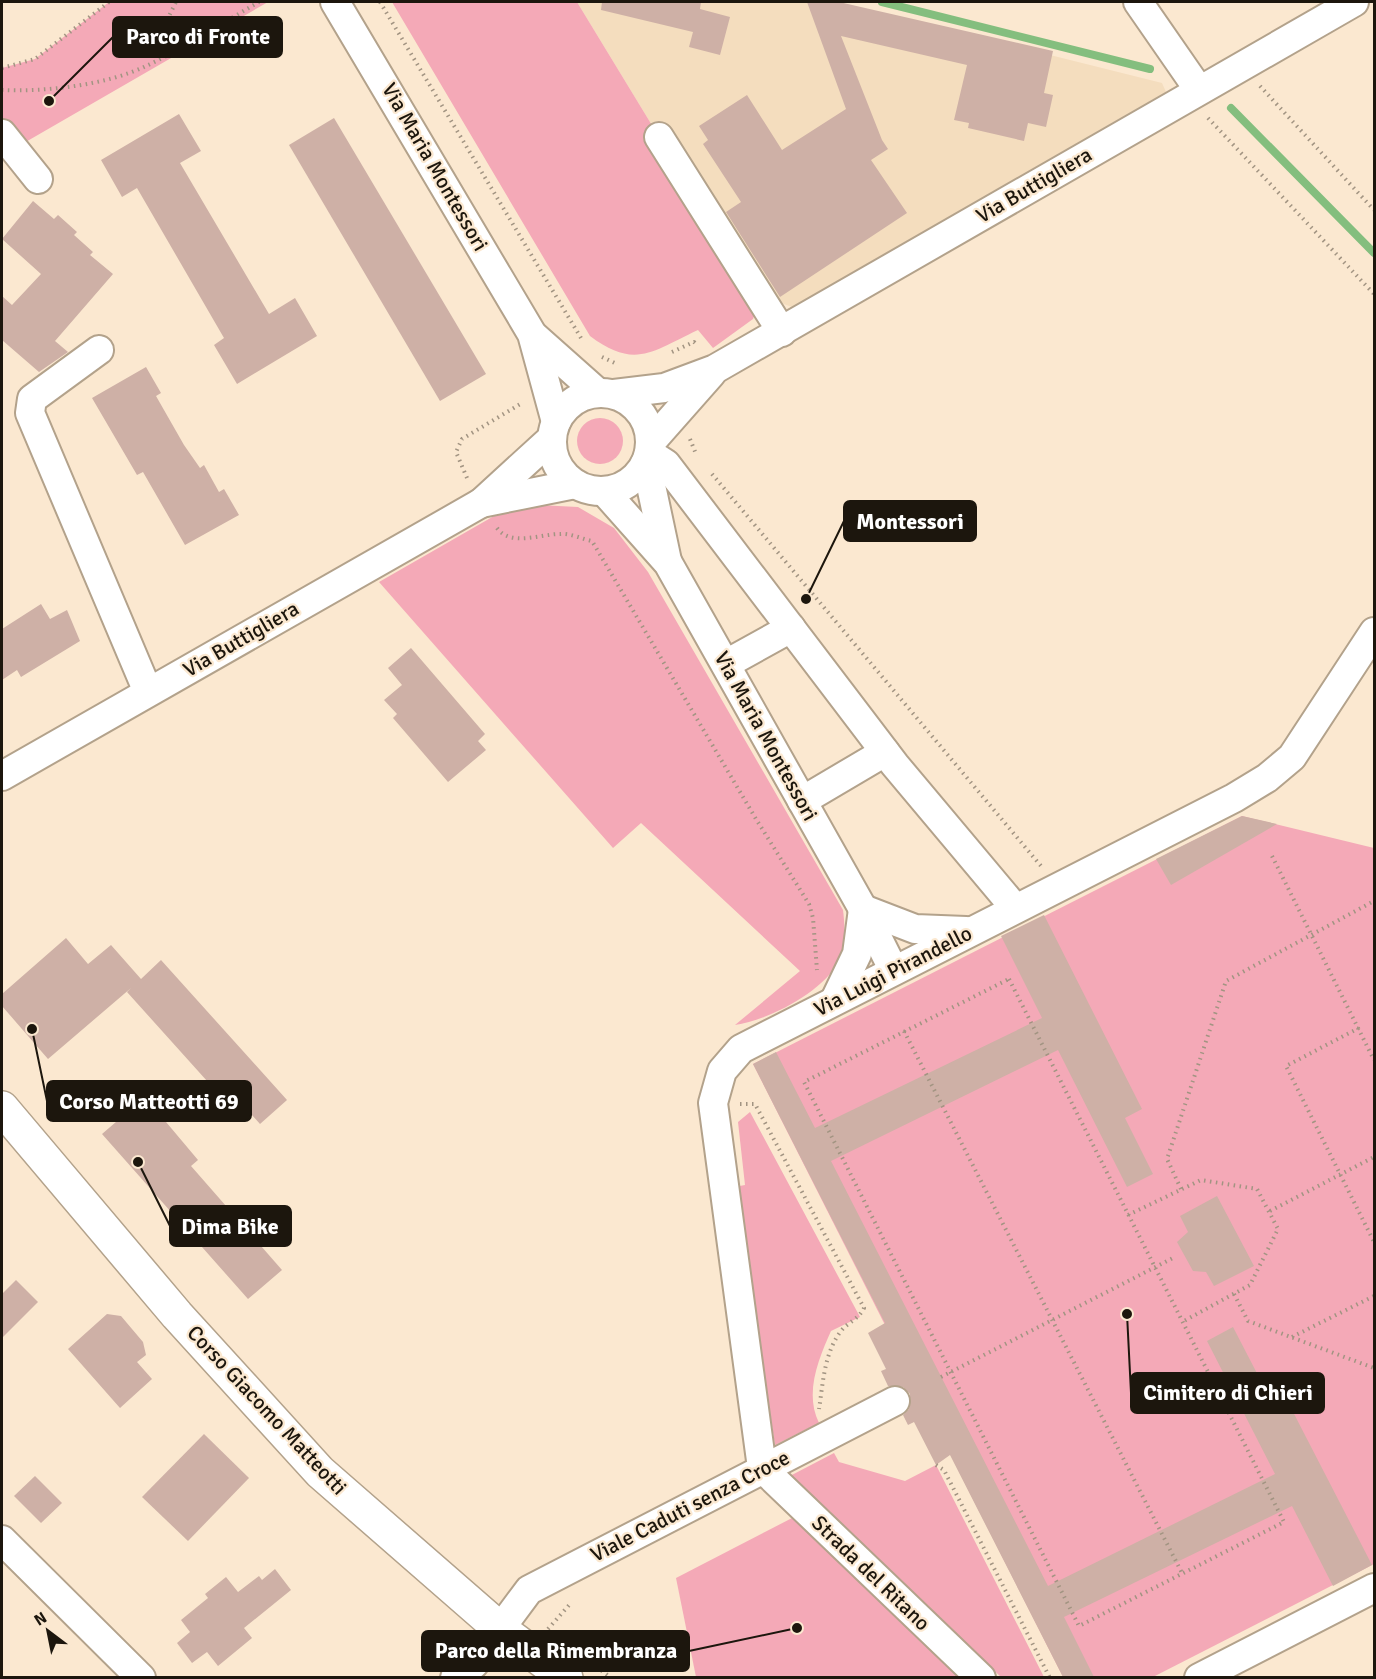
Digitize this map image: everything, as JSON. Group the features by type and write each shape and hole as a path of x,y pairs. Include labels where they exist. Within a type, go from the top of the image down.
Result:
{"main road":[{"name":"Corso Giacomo Matteotti","path":"2,1108 177,1315 320,1472 500,1629 566,1677"}],"street":[{"name":"Via Maria Montessori","path":"335,2 532,334 554,430"},
{"path":"1138,2 1194,93"},
{"name":"Via Buttigliera","path":"606,394 664,388 708,359 782,332 1354,2"},
{"path":"2,134 38,179"},
{"path":"659,137 782,332"},
{"name":"Via Maria Montessori","path":"532,334 606,394"},
{"path":"99,350 32,399 30,413 148,693"},
{"name":"Via Buttigliera","path":"649,452 708,359"},
{"path":"606,394 629,401 640,412 648,426 649,452 629,483 604,491 589,490 575,484 557,465 554,430 573,402 585,395 606,394"},
{"name":"Via Buttigliera","path":"2,776 482,504 554,430"},
{"name":"Via Maria Montessori","path":"649,452 668,563"},
{"path":"649,452 666,464 885,752 1015,909"},
{"name":"Via Buttigliera","path":"482,504 575,484"},
{"name":"Via Maria Montessori","path":"604,491 668,563 862,909 893,969"},
{"path":"726,664 791,628"},
{"name":"Via Luigi Pirandello","path":"762,1468 713,1103 722,1071 741,1049 1267,778 1292,757 1374,633"},
{"path":"802,801 885,752"},
{"path":"835,1000 857,954 862,909 915,929 971,931"},
{"name":"Viale Caduti senza Croce","path":"455,1677 474,1664 529,1590 895,1401"},
{"name":"Strada del Ritano","path":"762,1468 981,1677"},
{"path":"2,1540 141,1677"},
{"path":"1199,1677 1374,1587"}],"path":[{"path":"2,68 35,59 109,2"},
{"path":"167,20 176,2"},
{"path":"2,90 57,88 95,82 144,67 258,2"},
{"path":"380,2 584,343"},
{"path":"1241,66 1374,210"},
{"path":"1194,93 1374,294"},
{"path":"662,357 694,342 708,359"},
{"path":"594,351 621,366"},
{"path":"525,393 524,401 462,440 456,452 461,468 502,535 515,539 562,533 592,542 809,904 813,918 817,971 811,979"},
{"path":"686,430 698,457"},
{"path":"705,466 1059,887"},
{"path":"1272,856 1374,1060"},
{"path":"1181,1189 1167,1159 1226,981 1374,901"},
{"path":"1009,979 1128,1215 1284,1522 1079,1626 804,1082 1009,979"},
{"path":"1359,1028 1286,1066 1374,1242"},
{"path":"904,1031 1182,1573"},
{"path":"737,1104 755,1104 864,1308 860,1317 841,1331 825,1365 819,1409 824,1418"},
{"path":"1270,1211 1374,1157"},
{"path":"1128,1215 1201,1180 1257,1189 1270,1211 1278,1229 1250,1285 1182,1322"},
{"path":"941,1377 1173,1258"},
{"path":"1234,1294 1248,1321 1374,1368"},
{"path":"1292,1337 1374,1296"},
{"path":"936,1465 944,1470 1050,1677"}],"shaded area":[{"path":"109,2 268,2 17,147 2,134 2,68 35,59"},
{"path":"392,2 577,2 754,293 757,308 753,319 713,348 698,330 656,350 632,355 606,346 590,336"},
{"path":"577,2 838,2 1162,83 1166,92 792,307 754,293"},
{"path":"605,418 617,424 622,432 622,450 617,458 609,463 595,464 583,458 578,450 577,436 583,424 591,419"},
{"path":"538,505 578,507 614,528 648,572 843,910 844,943 839,961 821,983 808,994 779,1011 735,1025 800,971 641,823 613,848 379,582 501,512"},
{"path":"1242,816 1374,848 1374,1564 1153,1677 1063,1677 753,1064"},
{"path":"750,1112 860,1317 831,1331 822,1353 813,1388 815,1412 819,1423 775,1445 734,1187 745,1185 738,1122"},
{"path":"834,1453 839,1462 905,1481 936,1465 1044,1677 1001,1677 788,1477"},
{"path":"794,1517 959,1677 696,1677 676,1578"}],"building":[{"path":"602,2 701,2 700,9 730,17 720,55 689,47 693,32 601,10"},
{"path":"807,2 839,2 1053,51 1044,93 1053,95 1046,127 1028,123 1024,141 968,128 969,123 954,120 967,65 841,36 882,140 888,149 871,160 907,213 780,297 726,212 741,202 703,144 708,140 699,126 747,95 782,150 846,109"},
{"path":"179,114 201,151 180,163 269,314 295,298 317,336 237,384 214,345 224,338 137,188 122,197 101,160"},
{"path":"334,118 486,374 440,401 289,145"},
{"path":"33,201 54,219 58,215 77,232 74,235 93,252 90,255 113,274 55,341 68,352 39,372 2,340 2,296 12,305 41,274 2,239"},
{"path":"146,367 161,393 156,396 184,445 200,468 204,465 219,492 224,489 239,515 185,545 143,472 137,475 92,398"},
{"path":"41,604 50,619 67,610 80,641 21,677 17,670 2,680 2,629"},
{"path":"411,648 485,734 478,741 486,750 448,782 393,718 397,714 384,700 402,685 388,668"},
{"path":"1242,816 1277,824 1171,885 1156,859"},
{"path":"1044,915 1142,1109 1125,1118 1153,1174 1127,1187 1058,1050 831,1161 1048,1586 1275,1474 1207,1341 1233,1327 1262,1383 1275,1377 1372,1565 1333,1586 1292,1506 1064,1617 1094,1677 1063,1677 950,1455 936,1465 914,1422 908,1425 903,1415 909,1409 910,1394 903,1387 888,1386 881,1371 886,1369 868,1333 885,1323 753,1064 776,1052 815,1128 1042,1018 1001,936"},
{"path":"66,938 88,964 111,945 141,979 161,960 287,1100 260,1124 242,1104 234,1111 127,992 131,988 48,1059 2,1006 2,994"},
{"path":"145,1097 198,1160 191,1166 282,1270 248,1299 102,1134"},
{"path":"1217,1196 1254,1266 1214,1286 1206,1272 1193,1271 1177,1242 1188,1232 1180,1216"},
{"path":"16,1280 38,1302 2,1338 2,1294"},
{"path":"107,1314 121,1316 143,1342 146,1355 137,1362 152,1379 120,1408 68,1349"},
{"path":"204,1434 249,1478 188,1541 142,1497"},
{"path":"35,1476 62,1503 41,1523 14,1496"},
{"path":"275,1569 291,1590 244,1628 252,1638 218,1666 207,1652 192,1663 177,1643 190,1632 181,1620 208,1598 205,1594 226,1577 238,1592 259,1576 262,1580"}],"waterway":[{"path":"882,2 1150,69"},
{"path":"1231,108 1374,253"}],"place":[{"name":"Parco di Fronte","path":"49,101"},
{"name":"Montessori","path":"806,599"},
{"name":"Corso Matteotti 69","path":"32,1029"},
{"name":"Dima Bike","path":"138,1162"},
{"name":"Cimitero di Chieri","path":"1127,1314"},
{"name":"Parco della Rimembranza","path":"797,1628"}]}
